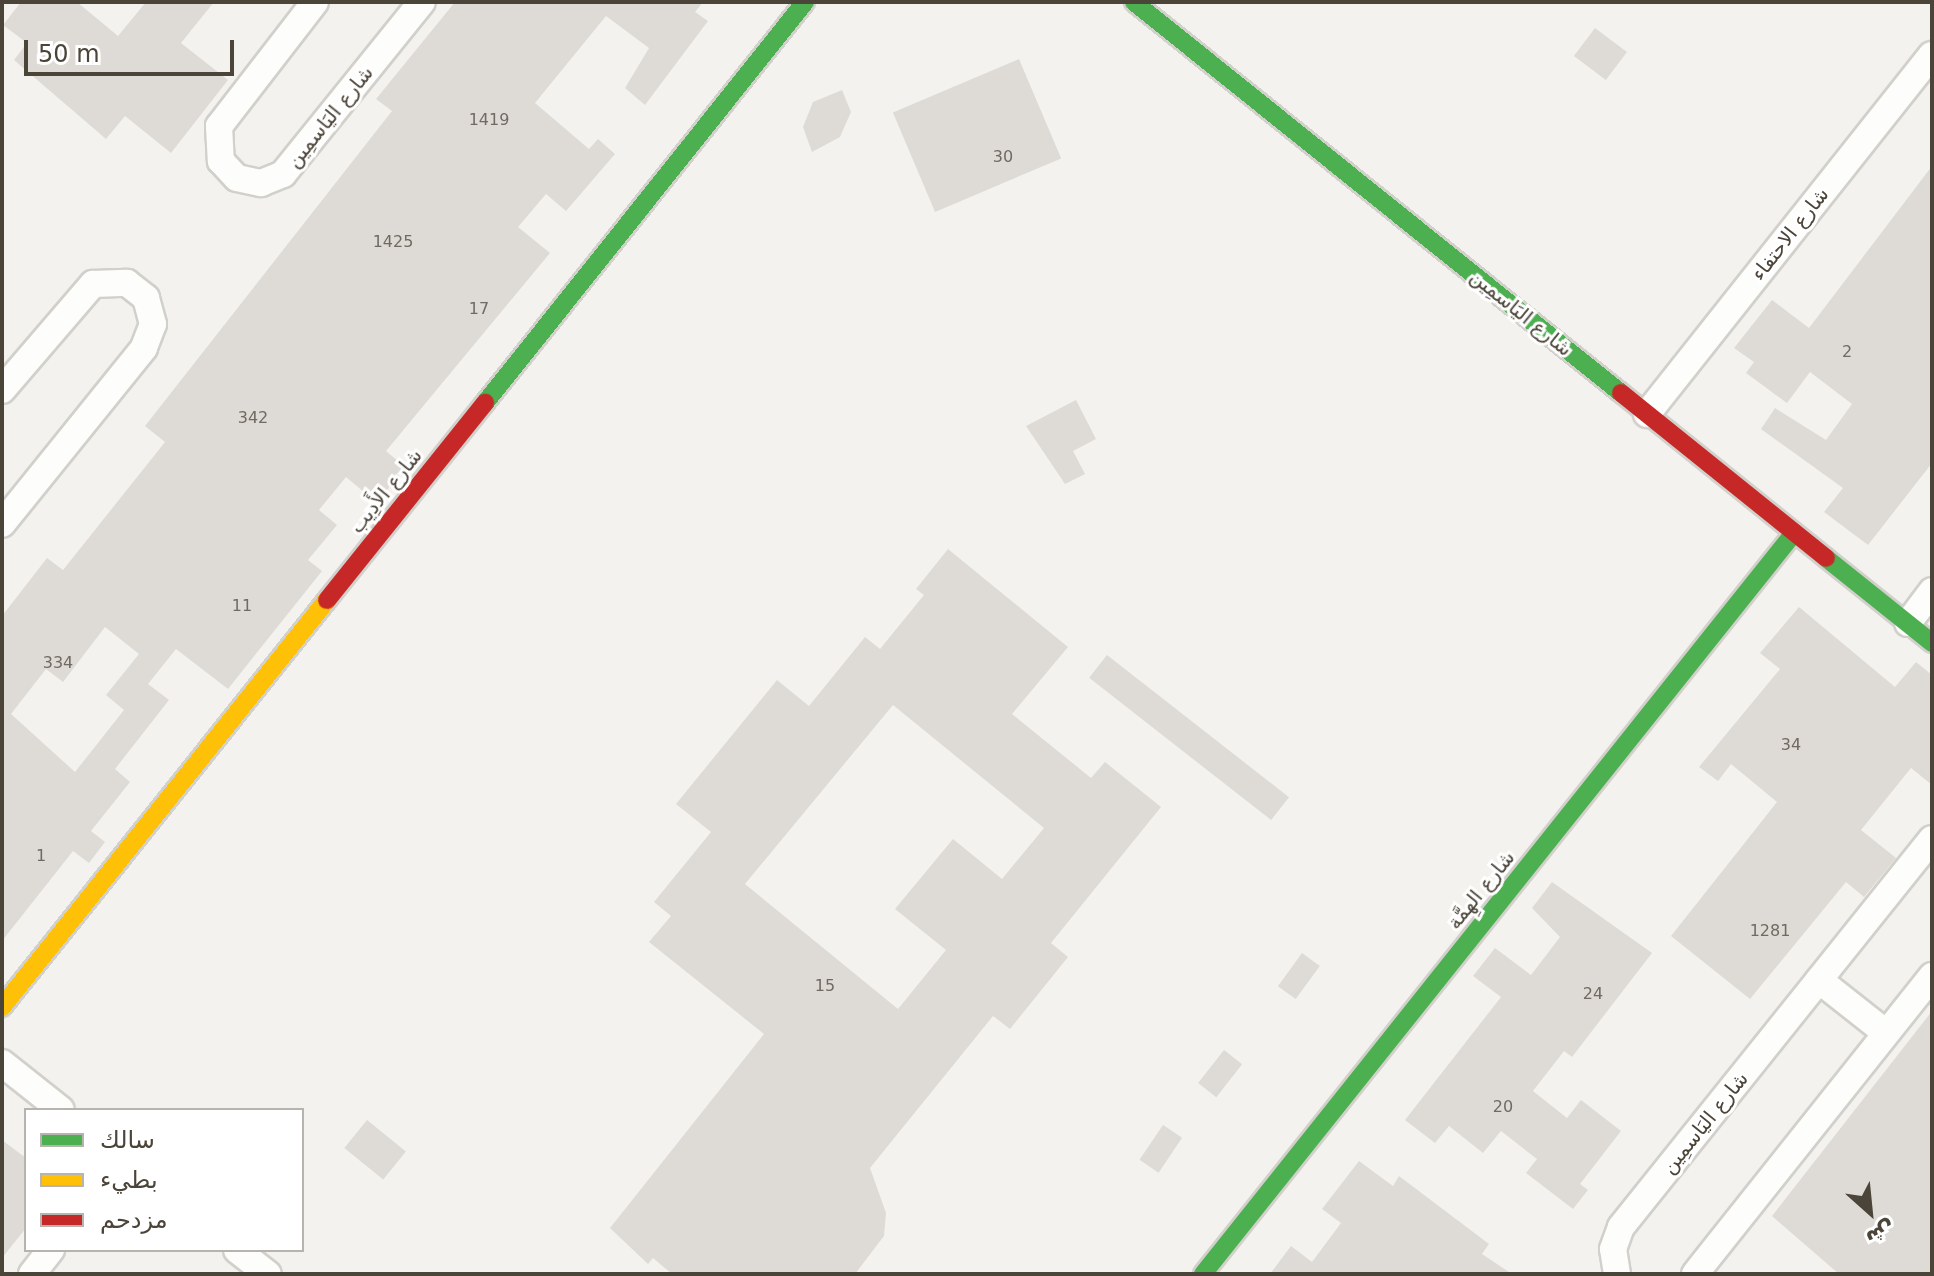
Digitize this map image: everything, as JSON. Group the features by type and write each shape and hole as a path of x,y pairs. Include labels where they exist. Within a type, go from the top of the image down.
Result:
{"street":[{"name":"شارع اليَاسمِين","path":"315,2 219,126 221,161 237,178 261,183 283,174 422,2"},
{"name":"شارع الأَدِيب","path":"2,1007 805,2"},
{"name":"شارع اليَاسمِين","path":"1134,2 1932,643"},
{"name":"شارع الاحتفاء","path":"1647,414 1932,55"},
{"path":"2,390 93,284 127,283 146,298 153,324 144,348 2,524"},
{"name":"شارع الهِمَّة","path":"1203,1274 1794,533"},
{"path":"1908,623 1932,591"},
{"name":"شارع اليَاسمِين","path":"1617,1274 1613,1249 1621,1227 1932,839"},
{"path":"1695,1274 1932,976"},
{"path":"1819,980 1886,1033"},
{"path":"2,1063 58,1108"},
{"path":"32,1274 49,1252"},
{"path":"240,1252 268,1274"}],"building":[{"path":"21,2 77,2 118,36 146,2 214,2 181,43 228,80 171,153 125,116 106,139 14,60 27,43 3,25"},
{"path":"455,2 703,2 695,12 708,21 645,105 625,88 649,48 606,16 535,103 589,149 598,139 615,154 566,211 546,194 518,227 550,253 386,451 405,467 377,503 346,477 319,510 337,525 308,560 322,571 228,689 176,649 148,684 169,700 115,769 130,782 91,831 105,842 89,863 73,851 2,941 2,616 47,558 63,570 165,442 145,426 392,111 376,99","holes":["105,627 139,654 106,695 124,710 75,772 11,714 46,669 63,682"]},
{"path":"1595,28 1627,52 1606,80 1574,56"},
{"path":"1019,59 1061,158 935,212 893,113"},
{"path":"842,90 851,112 840,137 812,152 803,127 813,102"},
{"path":"1932,166 1932,463 1868,545 1824,512 1843,488 1761,429 1775,408 1826,440 1852,404 1810,372 1787,403 1746,373 1754,362 1734,348 1772,300 1809,328"},
{"path":"1076,400 1096,439 1073,451 1085,474 1065,484 1026,426"},
{"path":"948,549 1068,647 1012,714 1091,778 1105,762 1161,807 1051,943 1068,957 1010,1029 993,1016 870,1168 886,1213 884,1236 855,1274 672,1274 653,1258 648,1264 610,1228 764,1034 649,942 671,916 654,902 711,832 676,804 777,680 809,706 865,637 880,649 924,595 916,589","holes":["893,705 1044,828 1002,879 953,839 895,909 946,950 898,1009 745,884"]},
{"path":"1799,607 1895,687 1916,662 1932,675 1932,785 1911,768 1861,830 1896,858 1864,897 1846,882 1750,999 1671,936 1777,802 1731,764 1718,781 1699,767 1780,669 1760,653"},
{"path":"1107,655 1289,797 1271,820 1089,678"},
{"path":"1552,882 1652,953 1572,1057 1564,1051 1533,1091 1567,1118 1581,1100 1621,1131 1580,1184 1588,1190 1573,1209 1526,1173 1537,1159 1501,1131 1483,1153 1449,1126 1435,1143 1405,1120 1501,997 1473,976 1495,948 1531,975 1560,937 1532,908"},
{"path":"1302,953 1320,966 1296,999 1278,986"},
{"path":"1932,1011 1932,1274 1839,1274 1772,1216"},
{"path":"1224,1050 1242,1064 1216,1097 1198,1083"},
{"path":"367,1120 406,1151 383,1179 344,1148"},
{"path":"1163,1125 1182,1138 1159,1173 1140,1160"},
{"path":"2,1140 24,1156 24,1230 2,1258"},
{"path":"1359,1161 1393,1186 1399,1176 1489,1244 1482,1254 1512,1274 1270,1274 1291,1246 1312,1262 1341,1223 1322,1209"}],"traffic: fast":[{"path":"485,403 805,2"},
{"path":"1134,2 1621,393"},
{"path":"1203,1274 1794,533"},
{"path":"1826,558 1932,643"}],"traffic: slow":[{"path":"2,1007 327,600"}],"traffic: jam":[{"path":"1621,393 1826,558"},
{"path":"327,600 485,403"}]}
